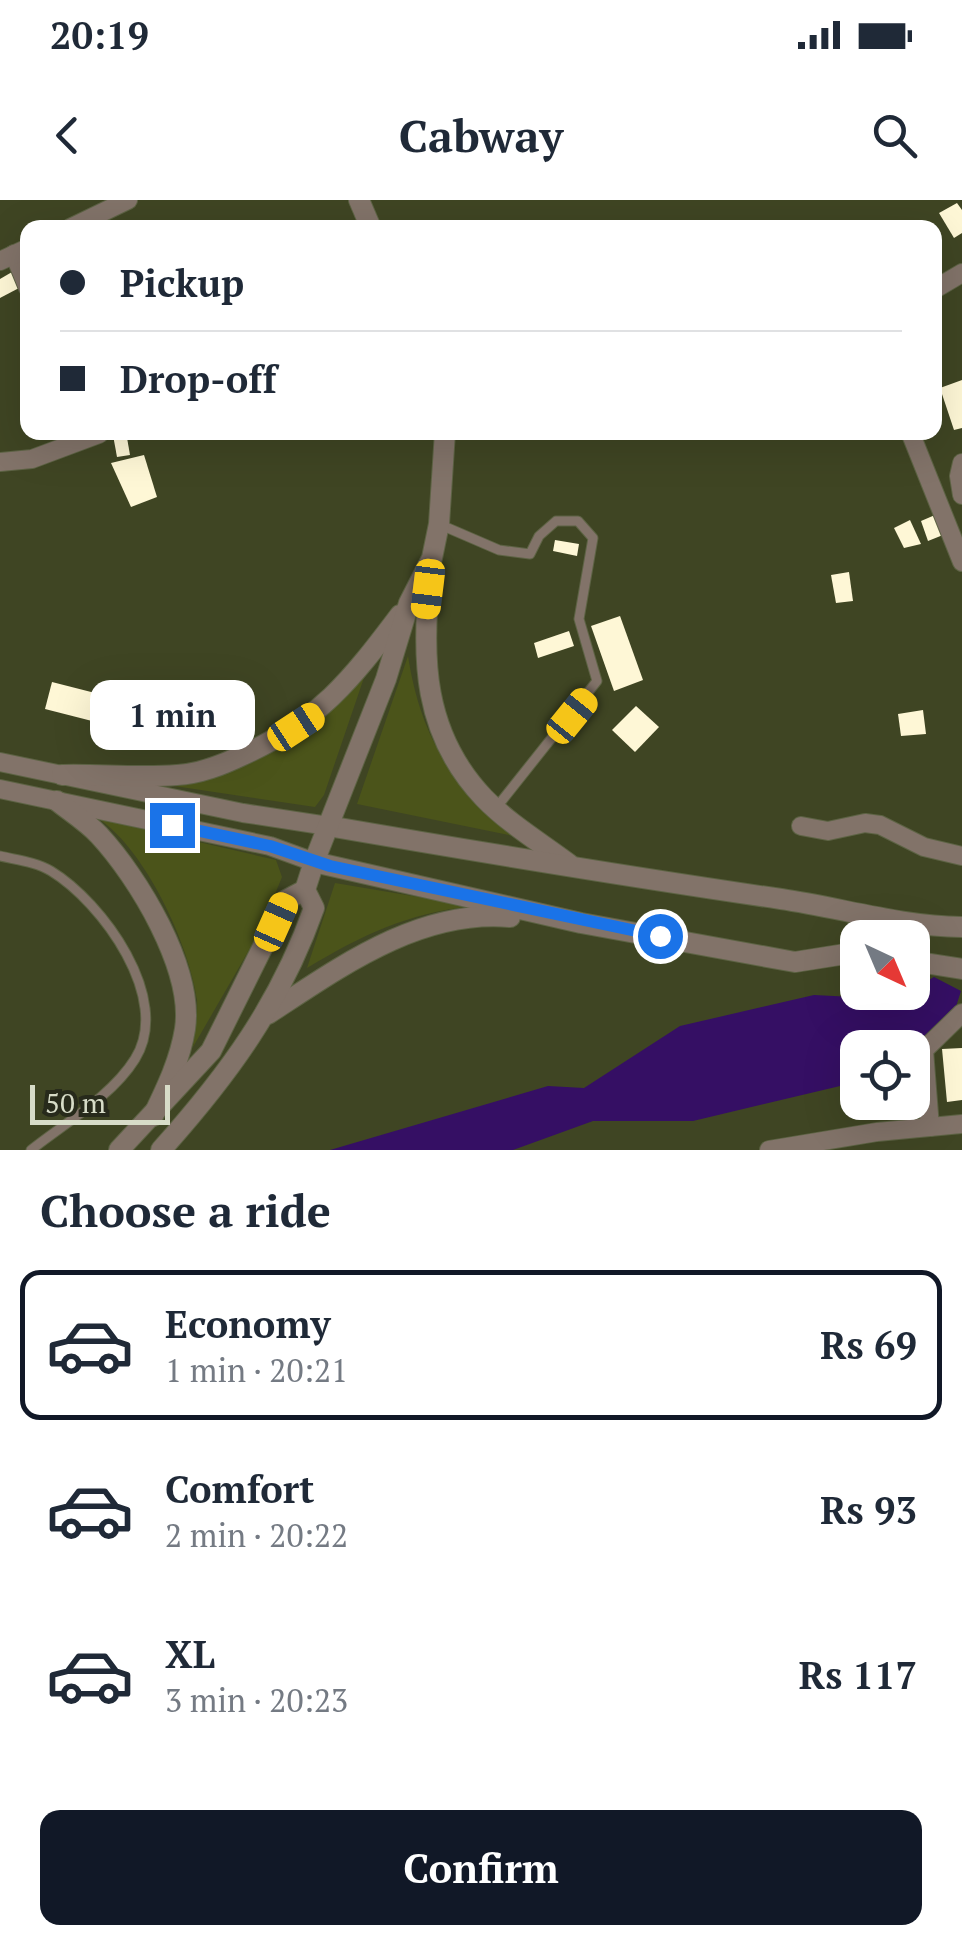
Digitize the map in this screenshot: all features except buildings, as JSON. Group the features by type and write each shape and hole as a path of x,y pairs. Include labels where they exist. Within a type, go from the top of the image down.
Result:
{"street":[{"path":"87,220 128,200"},
{"path":"0,462 32,459 83,440"},
{"path":"444,440 439,524 425,620 432,714 452,754 483,797 575,869"},
{"path":"913,440 962,562"},
{"path":"962,463 958,476 962,495"},
{"path":"62,775 179,775 216,767 275,741 316,714 356,674 409,603 432,558"},
{"path":"161,1150 229,1069 268,1014 296,958 314,908 305,890 386,679 409,603"},
{"path":"0,762 243,814 575,869 825,905 896,922 962,926"},
{"path":"0,789 270,846 314,862 581,923 795,962 840,955"},
{"path":"57,801 96,831 123,863 170,948 182,988 186,1024 177,1066 153,1116"},
{"path":"801,826 828,831 865,823 880,825 924,847 962,856"},
{"path":"119,1150 210,1051 286,900 305,890"},
{"path":"268,1014 347,962 398,936 490,915 581,923"},
{"path":"930,964 962,970"},
{"path":"930,1127 924,1050 962,1013"},
{"path":"769,1150 962,1124"}],"lane":[{"path":"439,524 499,550 530,554 539,536 556,521 578,521 593,538 579,620 597,681 496,808"},
{"path":"0,856 55,873 100,913 124,949 143,993 146,1025 137,1056 120,1078 31,1150"}],"green space":[{"path":"408,656 421,712 443,758 475,799 518,837 357,804"},
{"path":"369,663 324,795 315,807 154,783 231,767"},
{"path":"99,819 276,860 282,877 260,931 193,1047 197,1000 175,927 133,853"},
{"path":"335,883 472,906 426,914 386,927 307,968"}],"shaded area":[{"path":"934,977 961,991 952,1019 930,1037 930,1030 840,1030 840,1086 693,1121 593,1121 513,1150 330,1150 548,1086 584,1088 680,1026 814,995 840,996 840,1010 930,1010 930,979"}],"route":[{"path":"172,825 270,846 330,866 581,923 660,936"}]}
